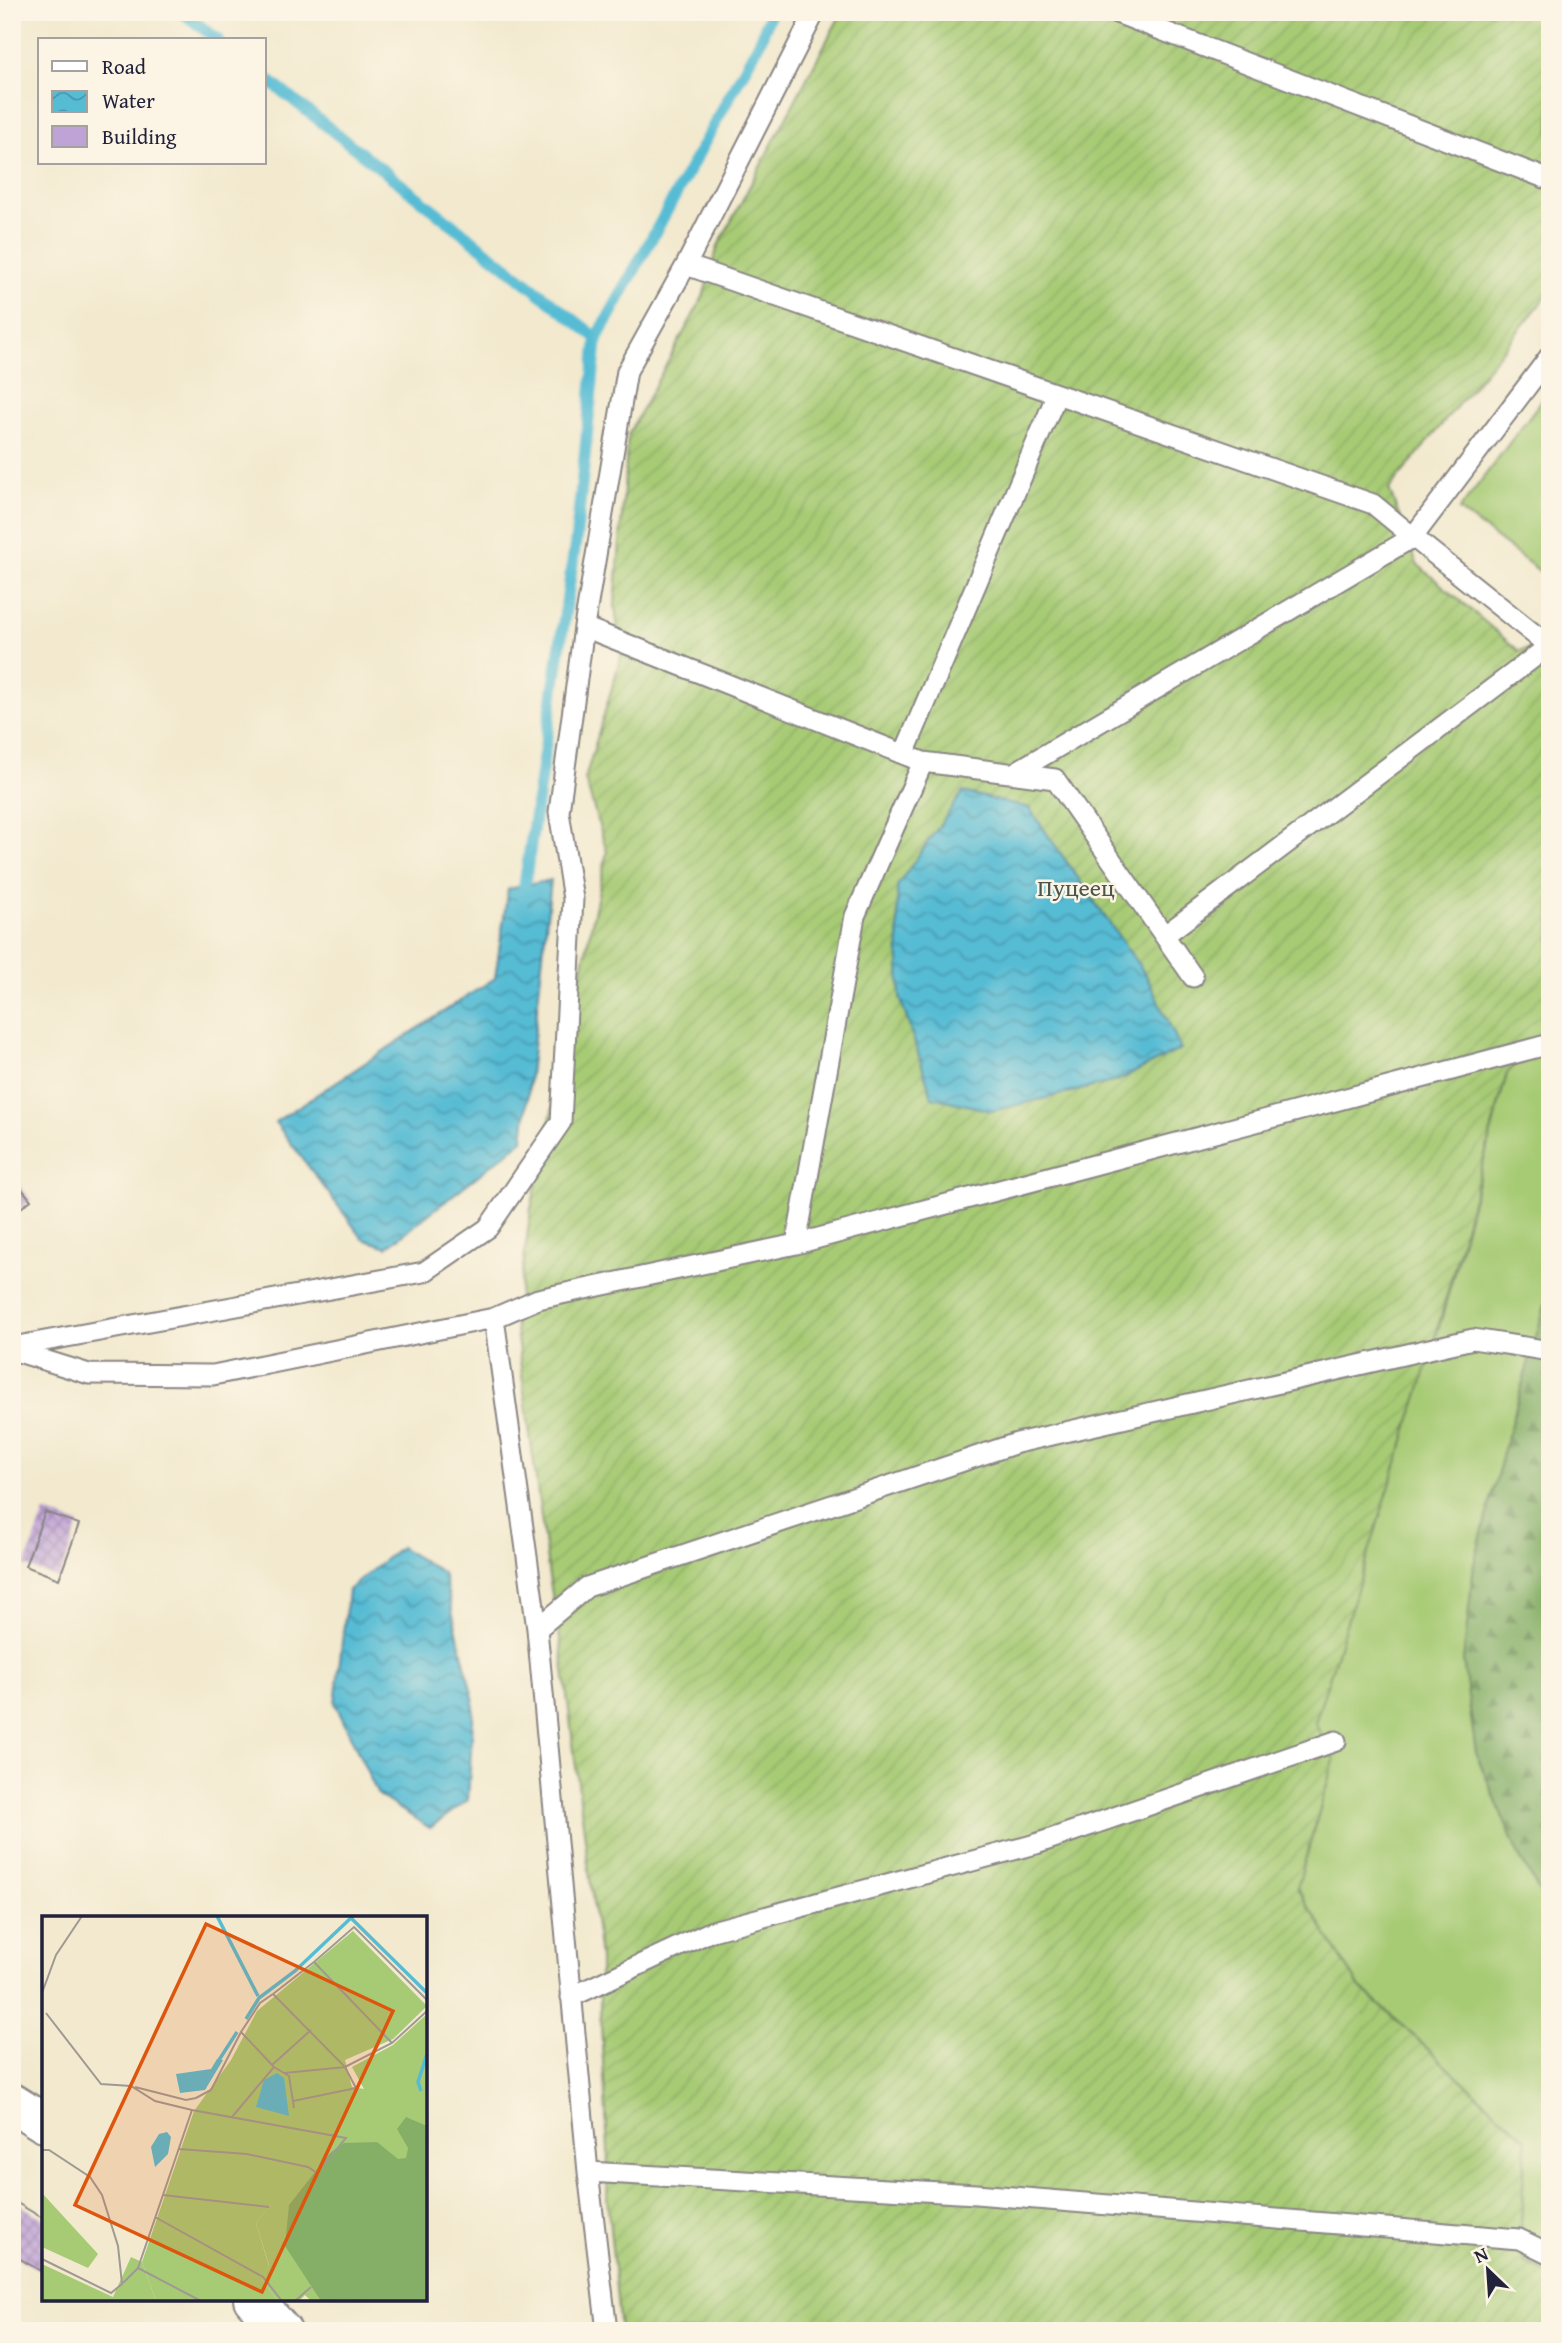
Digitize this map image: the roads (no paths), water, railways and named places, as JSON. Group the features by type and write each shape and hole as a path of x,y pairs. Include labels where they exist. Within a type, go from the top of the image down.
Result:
{"street":[{"path":"12,2103 42,2122"},
{"path":"255,2301 282,2331"}],"lane":[{"path":"12,1348 424,1272 488,1228 561,1122 573,899 559,812 584,627 627,371 686,265 815,12"},
{"path":"1114,12 1550,180"},
{"path":"686,265 1373,504 1549,646 1165,936"},
{"path":"1014,773 1412,537 1550,356"},
{"path":"904,754 1057,394"},
{"path":"584,627 923,762 1055,779 1193,977"},
{"path":"796,1244 855,916 923,762"},
{"path":"12,1348 89,1374 214,1375 494,1318 538,1299 796,1244 1550,1044"},
{"path":"494,1318 537,1629 588,2172 607,2331"},
{"path":"537,1629 587,1587 1017,1443 1473,1339 1550,1351"},
{"path":"571,1997 712,1931 1036,1844 1336,1741"},
{"path":"588,2172 976,2194 1520,2239 1550,2254"}],"water":[{"path":"963,792 1029,808 1147,977 1181,1049 1117,1081 992,1111 932,1097 900,997 897,886"},
{"path":"551,880 523,1140 387,1247 363,1239 275,1122 495,978 508,889"},
{"path":"400,1547 443,1573 474,1702 468,1800 430,1828 378,1795 335,1703 348,1590"}],"waterway":[{"path":"182,12 215,38"},
{"path":"522,902 576,539 597,338 760,41 771,12"},
{"path":"266,79 597,338"}],"park label":[{"name":"Пуцеец","path":"1076,888"}]}
